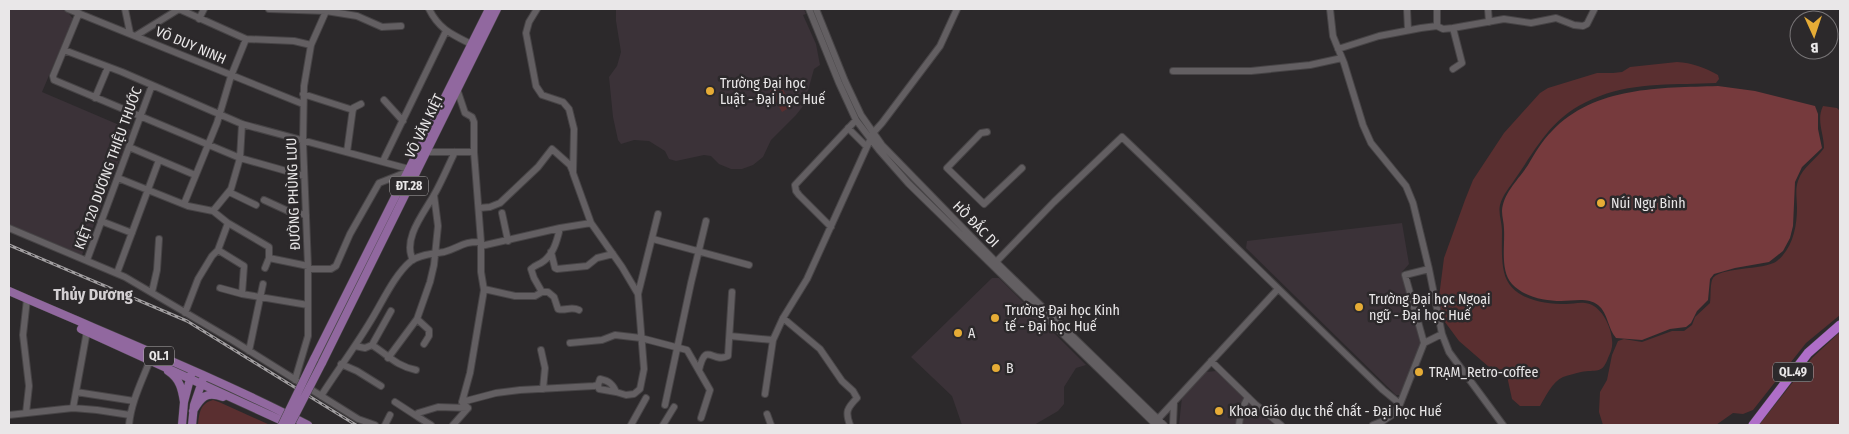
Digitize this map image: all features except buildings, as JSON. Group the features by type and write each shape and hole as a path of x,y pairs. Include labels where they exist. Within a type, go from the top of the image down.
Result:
{"highway":[{"name":"QL.49","path":"1753,425 1808,353 1840,325"}],"main road":[{"name":"VÕ VĂN KIỆT","path":"318,361 411,170 457,89 470,44 489,9"},
{"name":"VÕ VĂN KIỆT","path":"422,150 466,62 496,9"},
{"name":"QL.1","path":"9,290 27,301 88,328 147,358 192,374"},
{"name":"QL.1","path":"9,296 27,301"},
{"name":"QL.1","path":"88,328 122,339 291,425"},
{"path":"147,358 177,379 184,402"},
{"name":"ĐT.28","path":"282,425 318,361"},
{"name":"ĐT.28","path":"291,425 318,361"},
{"path":"182,425 184,402 192,374"},
{"name":"QL.1","path":"203,380 267,404 308,425"},
{"path":"192,425 193,411 203,380"},
{"path":"193,411 200,400 210,394 263,412"}],"street":[{"name":"VÕ DUY NINH","path":"68,9 303,104"},
{"path":"124,9 133,34 179,9 246,40 294,41 311,45"},
{"path":"199,19 204,9"},
{"path":"269,9 326,10 357,16 382,27 401,26"},
{"path":"429,9 437,22 446,31 470,44"},
{"path":"537,9 528,25 526,33 536,86 542,94 563,102 569,109 574,129 573,173"},
{"name":"HỒ ĐẮC DI","path":"809,9 839,83 868,143 1086,353"},
{"name":"HỒ ĐẮC DI","path":"816,9 844,81 861,115 882,146 1086,353 1144,410 1157,422 1164,425"},
{"path":"873,132 882,123 940,46 957,9"},
{"path":"1331,9 1333,36 1371,143 1406,186 1413,203 1442,334 1449,352 1503,425"},
{"path":"1407,9 1408,30"},
{"path":"1437,9 1437,26"},
{"path":"1488,9 1488,22"},
{"path":"1338,49 1380,36 1408,30 1437,26 1443,29 1453,28 1509,19 1531,23 1556,18 1574,25 1583,26 1595,9"},
{"name":"ĐƯỜNG PHÙNG LƯU","path":"295,380 308,336 303,94 311,45 326,10"},
{"path":"79,14 53,76 54,80 240,158 304,176"},
{"path":"1453,28 1462,63 1453,69"},
{"path":"383,161 446,31"},
{"path":"184,204 219,114 230,76 246,40"},
{"path":"64,50 152,84 242,124 411,170"},
{"path":"1173,71 1251,71 1310,65 1342,58"},
{"path":"95,98 108,67"},
{"name":"KIỆT 120 DƯƠNG THIỆU THƯỚC","path":"87,260 152,84"},
{"path":"457,89 465,113 474,119 474,152 479,208 481,272 484,289 470,373 462,402"},
{"path":"303,94 352,110"},
{"path":"384,100 403,121"},
{"path":"346,152 352,110 354,106 361,104"},
{"path":"831,226 799,195 795,185 856,120"},
{"path":"213,211 228,192 240,158 242,124"},
{"path":"765,394 773,340 807,279 868,143 848,128"},
{"path":"987,132 981,133 947,168 984,204 1022,168"},
{"path":"996,262 1054,202 1122,137 1383,390 1400,404"},
{"path":"130,147 195,175"},
{"path":"479,208 490,207 500,203 538,167 552,149 570,165 591,223 638,294"},
{"path":"422,150 474,152"},
{"path":"413,260 410,253 411,239 455,152"},
{"path":"117,273 160,160"},
{"path":"269,258 308,268 332,269 336,266 350,234 379,184 411,170"},
{"path":"118,178 184,204 213,211 228,223 269,247 269,258 265,268"},
{"path":"228,192 256,206"},
{"path":"388,358 417,319 430,282 434,265 438,226 434,195"},
{"path":"264,200 306,215"},
{"path":"502,214 508,241"},
{"path":"598,385 599,389 626,395 634,394 640,389 644,369 638,294 658,214"},
{"path":"101,221 132,233"},
{"path":"665,404 706,221"},
{"path":"185,313 198,279 212,256 218,250 228,223"},
{"path":"321,396 389,291 413,260 434,253 446,252 464,243 481,244 508,241 560,228 591,223"},
{"path":"9,228 117,273 152,292 358,419 375,425"},
{"path":"542,292 531,269 546,260 558,240 560,228"},
{"path":"152,292 157,270 159,239"},
{"path":"653,239 749,265"},
{"path":"218,250 244,266 242,294"},
{"path":"551,252 554,267 557,269 587,266 597,258 613,254"},
{"path":"1373,425 1392,415 1400,404 1424,342 1405,275 1429,269"},
{"path":"249,351 263,284"},
{"path":"220,288 260,298 308,305"},
{"path":"484,289 515,296 535,296 542,292 550,293 560,310 574,308 579,310"},
{"path":"1157,422 1174,401 1278,289"},
{"path":"699,370 704,355 709,354 723,358 728,356 732,292"},
{"path":"26,413 29,386 23,335 27,301"},
{"path":"355,346 365,348 372,345 391,311"},
{"path":"784,318 820,349 842,381 853,391 857,398 848,407 846,414 850,425"},
{"path":"417,319 429,330 429,336 424,344"},
{"path":"73,408 88,328"},
{"path":"1424,342 1442,334"},
{"path":"570,343 602,340 615,335 641,338 678,346 687,350 710,390 701,418"},
{"path":"730,336 773,340"},
{"path":"372,345 388,358 404,367 416,370"},
{"path":"541,350 545,368 543,389"},
{"path":"129,425 130,415 147,358"},
{"path":"1211,361 1248,397 1281,425"},
{"path":"341,364 357,371 381,386"},
{"path":"598,385 600,379 608,381 614,386 616,392"},
{"path":"462,402 496,393 598,385"},
{"path":"76,392 134,401"},
{"path":"1239,425 1241,411 1248,397"},
{"path":"631,425 646,398"},
{"path":"1173,425 1174,401"},
{"path":"395,402 431,425"},
{"path":"462,402 468,408"},
{"path":"418,417 420,411 438,407 468,408"},
{"path":"663,425 674,407"},
{"path":"9,415 73,408 130,415"},
{"path":"453,425 468,408"},
{"path":"767,414 771,425"},
{"path":"384,425 390,415"}],"shaded area":[{"path":"9,9 61,9 67,11 73,19 42,92 131,130 82,255 9,224"},
{"name":"Trường Đại học Luật - Đại học Huế","path":"616,9 804,9 806,14 803,15 816,44 820,65 814,69 804,105 771,140 763,157 753,165 742,169 731,169 719,164 711,156 704,155 676,161 669,159 665,151 649,141 634,140 621,144 618,140 613,117 609,77 617,66 621,52"},
{"path":"1677,62 1703,68 1718,75 1719,79 1716,83 1628,88 1584,103 1560,120 1541,140 1503,197 1499,211 1502,228 1502,262 1507,281 1520,294 1537,301 1557,304 1590,304 1604,316 1612,342 1612,349 1601,369 1563,377 1552,386 1540,406 1520,406 1512,399 1507,376 1489,367 1459,341 1442,318 1439,310 1444,258 1473,180 1504,133 1540,93 1548,88 1597,73 1622,72 1630,67"},
{"path":"781,86 792,106 782,112 770,91"},
{"path":"1718,86 1755,91 1815,106 1818,114 1818,129 1822,148 1802,167 1795,182 1793,226 1790,238 1783,251 1769,262 1714,274 1710,279 1708,300 1697,311 1691,323 1686,327 1670,329 1642,340 1616,338 1604,312 1598,305 1590,301 1542,299 1522,292 1512,284 1508,279 1504,265 1503,204 1512,186 1552,131 1569,116 1588,105 1629,92 1651,89"},
{"path":"1823,106 1837,108 1840,111 1840,315 1806,343 1753,410 1743,414 1733,413 1716,425 1603,425 1599,412 1600,392 1607,380 1612,355 1618,341 1624,339 1642,342 1672,331 1684,331 1692,325 1695,317 1710,303 1711,283 1716,276 1731,270 1771,264 1777,261 1787,250 1796,222 1796,191 1798,181 1806,167 1824,148 1820,122"},
{"name":"Trường Đại học Ngoại ngữ - Đại học Huế","path":"1402,223 1409,264 1402,272 1422,343 1400,395 1396,395 1246,248 1247,241"},
{"name":"Trường Đại học Kinh tế - Đại học Huế","path":"992,278 999,278 1086,365 1076,368 1064,387 1064,404 1058,411 1034,425 962,425 952,396 911,357"},
{"path":"1840,332 1840,425 1759,425 1812,358"},
{"name":"Khoa Giáo dục thể chất - Đại học Huế","path":"1216,371 1274,425 1179,425 1182,397 1206,372"},
{"path":"213,400 270,425 198,425 203,406"}],"railway":[{"path":"9,245 187,321 356,425"}],"place":[{"name":"Trường Đại học Luật - Đại học Huế","path":"710,91"},
{"name":"Núi Ngự Bình","path":"1601,203"},
{"name":"Trường Đại học Ngoại ngữ - Đại học Huế","path":"1359,307"},
{"name":"Trường Đại học Kinh tế - Đại học Huế","path":"995,318"},
{"name":"A","path":"958,333"},
{"name":"B","path":"996,368"},
{"name":"TRẠM_Retro-coffee","path":"1419,372"},
{"name":"Khoa Giáo dục thể chất - Đại học Huế","path":"1219,411"}],"district":[{"name":"Thủy Dương","path":"93,294"}]}
